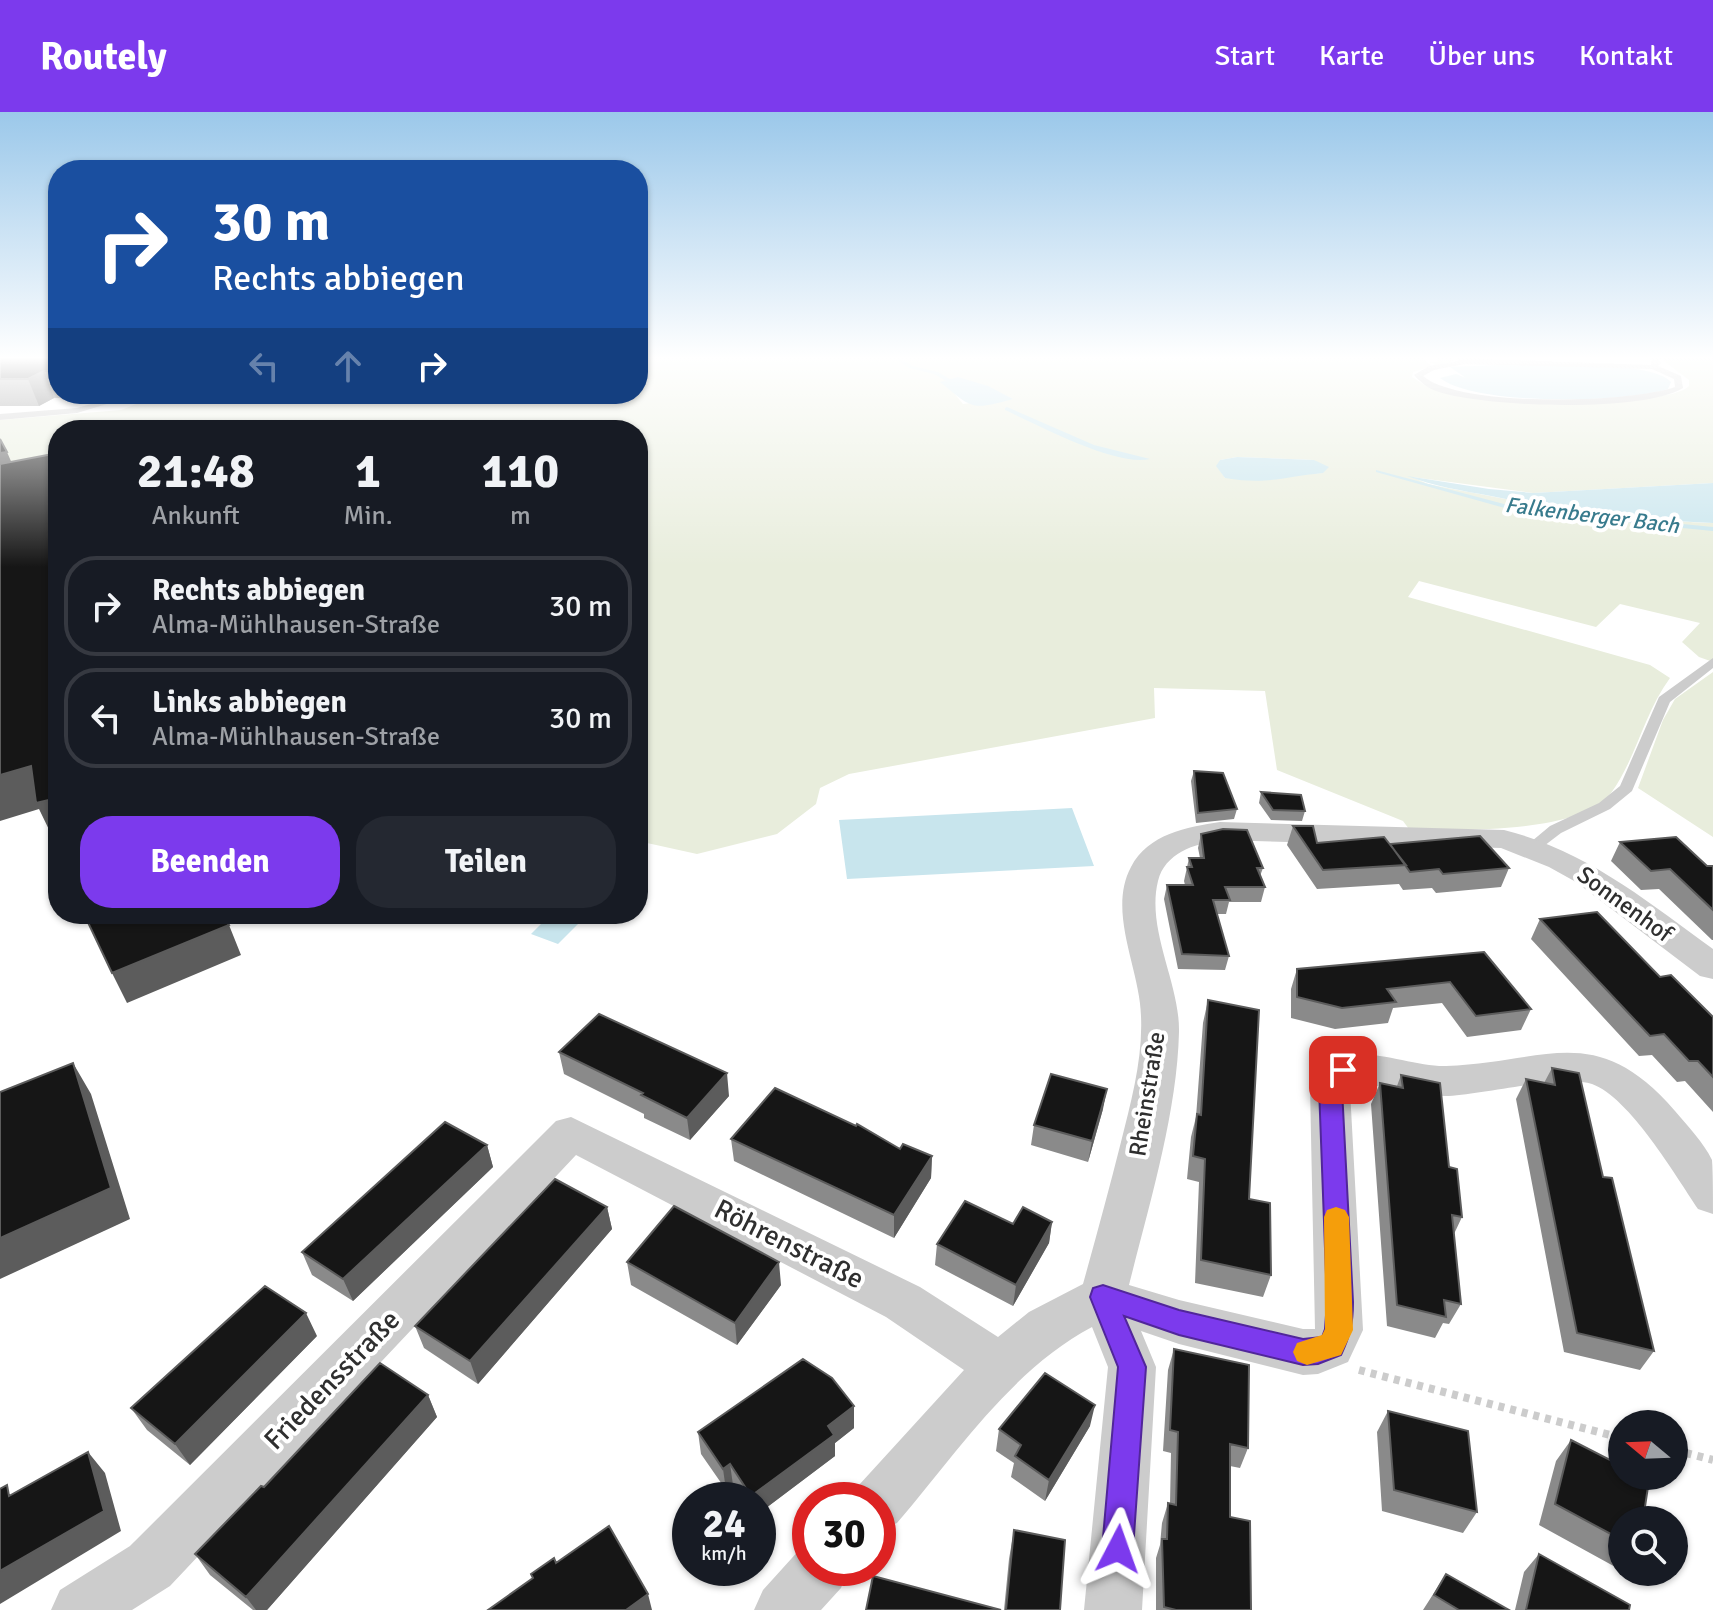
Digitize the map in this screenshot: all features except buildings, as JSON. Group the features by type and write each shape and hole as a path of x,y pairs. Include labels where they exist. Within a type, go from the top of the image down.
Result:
{"street":[{"name":"Rheinstraße","path":"1103,1297 1150,1107 1159,1051 1160,1014 1140,895 1146,869 1161,849 1191,836 1220,831 1504,839 1534,846"},
{"name":"Sonnenhof","path":"1534,846 1565,861 1713,967"},
{"path":"896,1484 1000,1366 1046,1327 1103,1297 1179,1322 1303,1352 1331,1346 1339,1330 1340,1302 1330,1087 1343,1070 1358,1069 1444,1081 1579,1067 1606,1073 1637,1098 1688,1159 1713,1196"},
{"name":"Röhrenstraße","path":"571,1133 903,1302 1000,1366"},
{"name":"Friedensstraße","path":"80,1610 150,1566 571,1133"},
{"path":"1103,1297 1132,1367 1113,1610"},
{"path":"783,1610 805,1586"}],"lane":[{"path":"1534,846 1546,833 1604,809 1617,800 1627,788 1664,700 1713,662"}],"path":[{"path":"1378,1377 1608,1434"},
{"path":"1688,1454 1713,1460"}],"green space":[{"path":"0,428 48,428 48,455 0,466"},
{"path":"648,428 1713,428 1713,483 1533,493 1412,477 1428,484 1570,510 1713,523 1713,662 1699,657 1682,642 1700,623 1620,604 1596,627 1419,581 1408,597 1650,665 1670,678 1653,706 1620,780 1595,807 1573,816 1516,827 1409,829 1403,821 1277,770 1265,691 1154,688 1155,718 849,774 820,788 816,804 777,834 697,854 648,843","holes":["1237,457 1314,460 1323,473 1225,478 1217,466 1220,460"]},
{"path":"1713,672 1713,837 1638,788 1663,720 1675,699"}],"water":[{"path":"1237,457 1314,460 1329,467 1323,473 1275,480 1225,478 1216,466 1220,460"},
{"path":"1407,476 1533,493 1713,483 1713,523 1629,517 1546,506 1449,488"},
{"path":"1072,808 1094,866 847,879 839,820"},
{"path":"541,924 578,924 558,944 531,934"}],"waterway":[{"name":"Falkenberger Bach","path":"1047,428 1092,447 1147,459"},
{"name":"Falkenberger Bach","path":"1378,471 1519,510 1713,529"}],"slow traffic":[{"path":"1307,1352 1331,1346 1339,1330 1336,1217"}],"route":[{"path":"1118,1549 1132,1367 1103,1297 1179,1322 1303,1352 1331,1346 1339,1330 1340,1302 1330,1087 1343,1070"}]}
